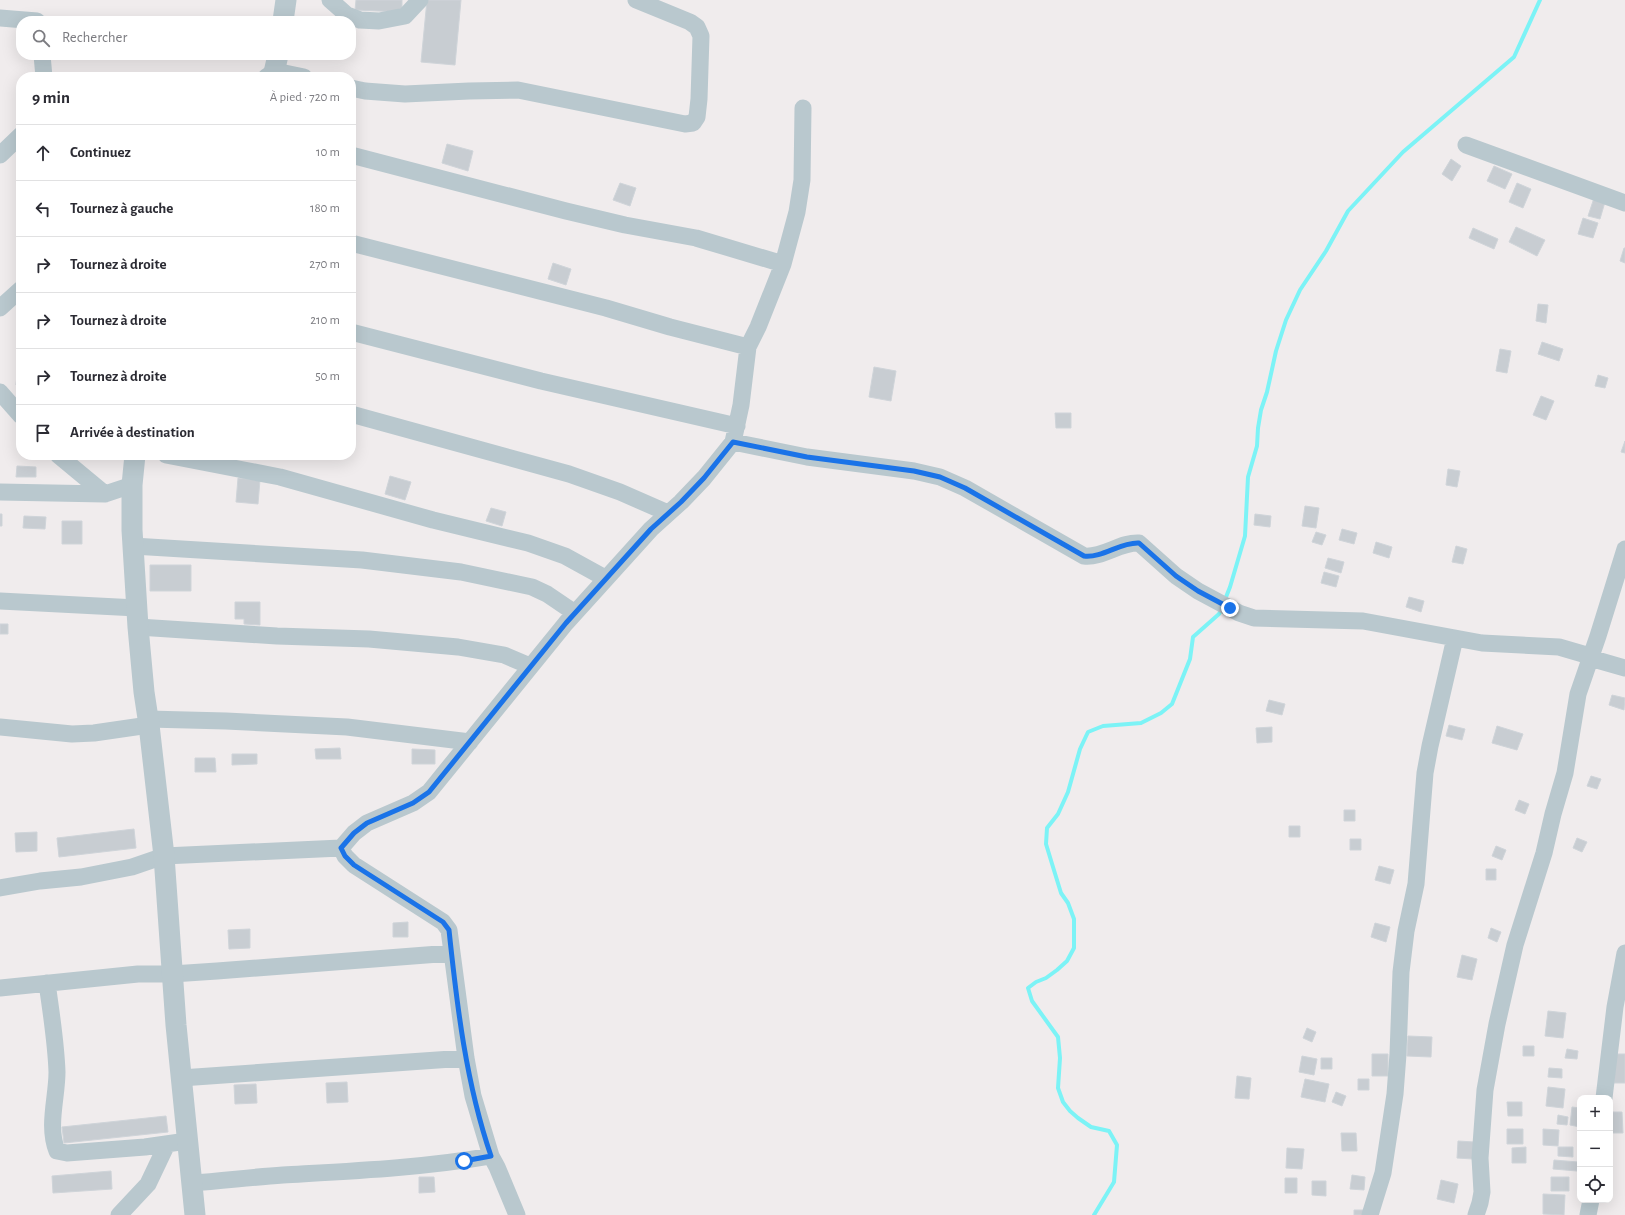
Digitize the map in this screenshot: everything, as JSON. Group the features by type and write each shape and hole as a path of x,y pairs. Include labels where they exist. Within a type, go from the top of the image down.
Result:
{"street":[{"path":"284,16 286,0"},
{"path":"330,0 349,16"},
{"path":"356,19 379,21 405,16 420,0"},
{"path":"356,89 405,94 477,90 518,90 685,124 693,123 697,117 699,100 702,36 697,27 690,22 636,0"},
{"path":"0,18 16,19"},
{"path":"42,60 44,72"},
{"path":"0,888 40,881 88,876 132,867 164,856 341,848 354,833 367,823 413,803 429,792 530,666 605,578 651,529 704,478 733,442 737,426 748,346 758,327 783,264 797,212 802,180 803,108"},
{"path":"0,155 16,140"},
{"path":"1466,145 1625,203"},
{"path":"356,156 566,211 625,225 696,238 783,264"},
{"path":"356,245 606,308 670,327 748,346"},
{"path":"0,308 16,294"},
{"path":"356,333 541,381 737,426"},
{"path":"0,392 16,410"},
{"path":"356,415 569,474 620,492 668,513"},
{"path":"733,442 807,457 914,471 940,477 965,488 1084,556 1092,556 1123,546 1139,543 1176,576 1198,591 1222,603 1239,614 1254,618 1363,621 1482,643 1559,647 1625,668"},
{"path":"64,460 104,494"},
{"path":"134,460 132,485 133,546 138,618 144,692 149,722 164,856 172,974 195,1215"},
{"path":"192,460 280,477 433,520 528,543 565,556 605,578"},
{"path":"0,492 104,494 132,485"},
{"path":"133,546 362,560 461,572 532,588 547,594 576,613"},
{"path":"1476,1215 1482,1192 1480,1158 1485,1090 1497,1024 1515,945 1544,853 1565,773 1578,694 1625,549"},
{"path":"0,601 277,636 369,639 458,647 504,655 530,666"},
{"path":"1370,1215 1383,1173 1395,1094 1401,972 1406,931 1416,884 1425,773 1455,638"},
{"path":"0,727 72,734 94,733 149,722 226,720 347,728 470,742"},
{"path":"341,848 345,856 354,865 443,922 449,930 466,1058 473,1096 491,1156 497,1166 517,1215"},
{"path":"0,988 138,974 172,974 452,953"},
{"path":"1604,1095 1615,1007 1625,953"},
{"path":"47,983 57,1072 52,1122 54,1144 57,1151 67,1153 145,1147 187,1141"},
{"path":"181,1078 466,1058"},
{"path":"119,1215 148,1184 167,1144"},
{"path":"192,1183 281,1175 380,1170 464,1161 491,1156"},
{"path":"1588,1215 1590,1203"}],"building":[{"path":"356,0 402,0 402,12 355,10"},
{"path":"427,0 461,0 455,65 421,62"},
{"path":"447,144 473,151 468,171 442,163"},
{"path":"1451,159 1461,166 1452,181 1442,174"},
{"path":"1494,166 1512,174 1505,189 1487,181"},
{"path":"620,183 636,188 630,206 613,200"},
{"path":"1517,183 1531,189 1523,208 1509,202"},
{"path":"1594,198 1605,202 1600,219 1588,216"},
{"path":"1583,218 1598,223 1593,238 1578,234"},
{"path":"1516,227 1545,240 1537,256 1509,242"},
{"path":"1473,228 1498,239 1494,249 1469,238"},
{"path":"1625,248 1625,263 1620,261"},
{"path":"553,263 571,269 566,285 548,279"},
{"path":"1538,304 1548,305 1546,323 1536,321"},
{"path":"1542,342 1563,349 1559,361 1538,354"},
{"path":"1500,349 1511,351 1507,373 1496,371"},
{"path":"874,367 896,371 891,401 869,397"},
{"path":"1598,375 1608,378 1605,388 1595,386"},
{"path":"1541,396 1554,401 1546,420 1533,415"},
{"path":"1055,413 1071,413 1071,428 1056,428"},
{"path":"1625,441 1625,453 1621,452"},
{"path":"17,466 36,467 36,477 16,477"},
{"path":"1448,469 1460,471 1457,487 1446,485"},
{"path":"390,476 411,482 405,500 385,494"},
{"path":"238,478 260,480 258,504 236,502"},
{"path":"1305,506 1319,508 1316,528 1302,526"},
{"path":"491,508 506,512 502,526 486,521"},
{"path":"0,514 2,514 2,526 0,526"},
{"path":"1255,514 1271,516 1270,527 1254,525"},
{"path":"24,516 46,517 45,529 23,528"},
{"path":"62,521 82,521 82,544 62,544"},
{"path":"1342,529 1357,533 1354,544 1339,540"},
{"path":"1316,532 1326,535 1322,545 1312,542"},
{"path":"1376,542 1392,547 1389,558 1373,553"},
{"path":"1456,546 1467,549 1463,564 1452,562"},
{"path":"1328,558 1344,562 1341,573 1325,568"},
{"path":"150,565 191,565 191,591 150,591"},
{"path":"1324,572 1339,576 1336,587 1321,583"},
{"path":"1409,597 1424,601 1421,612 1406,607"},
{"path":"235,602 260,602 260,625 244,624 244,619 235,619"},
{"path":"0,624 8,624 8,634 0,634"},
{"path":"1612,695 1625,698 1624,710 1609,705"},
{"path":"1269,700 1285,704 1282,715 1266,711"},
{"path":"1449,725 1465,729 1462,740 1446,736"},
{"path":"1497,726 1523,734 1517,750 1492,743"},
{"path":"1272,727 1272,742 1257,743 1256,728"},
{"path":"340,748 341,759 316,759 315,749"},
{"path":"412,749 435,750 435,764 412,764"},
{"path":"232,754 257,754 257,764 232,765"},
{"path":"195,758 215,758 216,772 195,772"},
{"path":"1591,776 1601,779 1597,789 1587,786"},
{"path":"1519,800 1529,804 1525,814 1515,810"},
{"path":"1344,810 1355,810 1355,821 1344,821"},
{"path":"1289,826 1300,826 1300,837 1289,837"},
{"path":"134,829 136,848 59,857 57,838"},
{"path":"37,832 37,851 16,852 15,833"},
{"path":"1577,838 1587,842 1582,852 1573,848"},
{"path":"1350,839 1361,839 1361,850 1350,850"},
{"path":"1496,846 1506,850 1502,860 1492,856"},
{"path":"1379,866 1394,870 1390,884 1375,880"},
{"path":"1486,869 1496,869 1496,880 1486,880"},
{"path":"408,922 408,937 393,937 393,923"},
{"path":"1375,923 1390,927 1386,942 1371,937"},
{"path":"1491,928 1501,932 1497,942 1488,938"},
{"path":"250,929 250,948 229,949 228,930"},
{"path":"1462,955 1477,959 1472,980 1457,977"},
{"path":"1548,1011 1566,1013 1563,1038 1545,1036"},
{"path":"1307,1028 1316,1032 1312,1042 1303,1038"},
{"path":"1408,1036 1432,1037 1431,1057 1407,1056"},
{"path":"1523,1046 1534,1046 1534,1056 1523,1056"},
{"path":"1567,1049 1578,1051 1577,1059 1565,1058"},
{"path":"1372,1054 1388,1054 1388,1076 1372,1076"},
{"path":"1615,1054 1625,1054 1625,1083 1614,1083"},
{"path":"1302,1056 1317,1059 1314,1075 1299,1072"},
{"path":"1321,1058 1332,1058 1332,1069 1321,1069"},
{"path":"1549,1068 1562,1069 1562,1078 1548,1077"},
{"path":"1237,1076 1251,1078 1249,1099 1235,1098"},
{"path":"1305,1079 1329,1084 1325,1102 1301,1097"},
{"path":"1358,1079 1369,1079 1369,1090 1358,1090"},
{"path":"347,1082 348,1102 327,1103 326,1083"},
{"path":"256,1084 257,1103 235,1104 234,1085"},
{"path":"1548,1087 1565,1089 1563,1108 1546,1106"},
{"path":"1336,1092 1346,1096 1342,1106 1332,1102"},
{"path":"1507,1102 1522,1102 1522,1116 1508,1116"},
{"path":"1572,1107 1577,1108 1577,1126 1570,1125"},
{"path":"1613,1112 1622,1112 1623,1133 1613,1133"},
{"path":"1558,1115 1568,1117 1567,1125 1557,1124"},
{"path":"166,1116 168,1132 64,1143 62,1127"},
{"path":"1507,1129 1523,1129 1523,1144 1507,1144"},
{"path":"1543,1129 1559,1130 1558,1146 1543,1145"},
{"path":"1341,1133 1356,1133 1357,1151 1342,1151"},
{"path":"1458,1141 1474,1142 1473,1159 1457,1158"},
{"path":"1526,1147 1526,1163 1512,1163 1512,1148"},
{"path":"1558,1147 1573,1147 1573,1157 1558,1156"},
{"path":"1287,1148 1304,1149 1302,1169 1286,1168"},
{"path":"1554,1160 1577,1162 1577,1171 1553,1169"},
{"path":"111,1171 112,1189 53,1193 52,1176"},
{"path":"1352,1175 1365,1177 1364,1190 1350,1189"},
{"path":"419,1177 434,1177 435,1192 419,1193"},
{"path":"1551,1177 1569,1177 1569,1191 1551,1191"},
{"path":"1285,1178 1297,1178 1297,1193 1285,1193"},
{"path":"1441,1180 1458,1184 1454,1203 1437,1199"},
{"path":"1312,1181 1326,1181 1326,1196 1312,1195"},
{"path":"1543,1194 1565,1195 1564,1215 1543,1214"},
{"path":"1354,1210 1364,1210 1364,1215 1354,1215"}],"waterway":[{"path":"1224,602 1245,536 1248,477 1257,446 1261,410 1267,392 1276,351 1286,320 1300,290 1326,251 1348,211 1403,152 1514,57 1540,0"},
{"path":"1094,1215 1114,1182 1117,1145 1109,1131 1091,1127 1070,1111 1063,1102 1058,1088 1060,1058 1058,1037 1032,1001 1028,988 1057,970 1067,961 1074,948 1074,919 1068,903 1061,893 1046,844 1047,828 1058,814 1068,792 1080,749 1088,732 1103,726 1141,723 1161,713 1172,704 1190,659 1193,637 1219,614 1222,608"}],"route":[{"path":"464,1161 491,1156 473,1096 466,1058 449,930 443,922 354,865 345,856 341,848 354,833 367,823 413,803 429,792 530,666 605,578 651,529 681,502 704,478 721,459 733,442 807,457 914,471 940,477 965,488 1072,551 1088,557 1123,546 1136,543 1142,544 1176,576 1198,591 1210,596 1230,608"}]}
